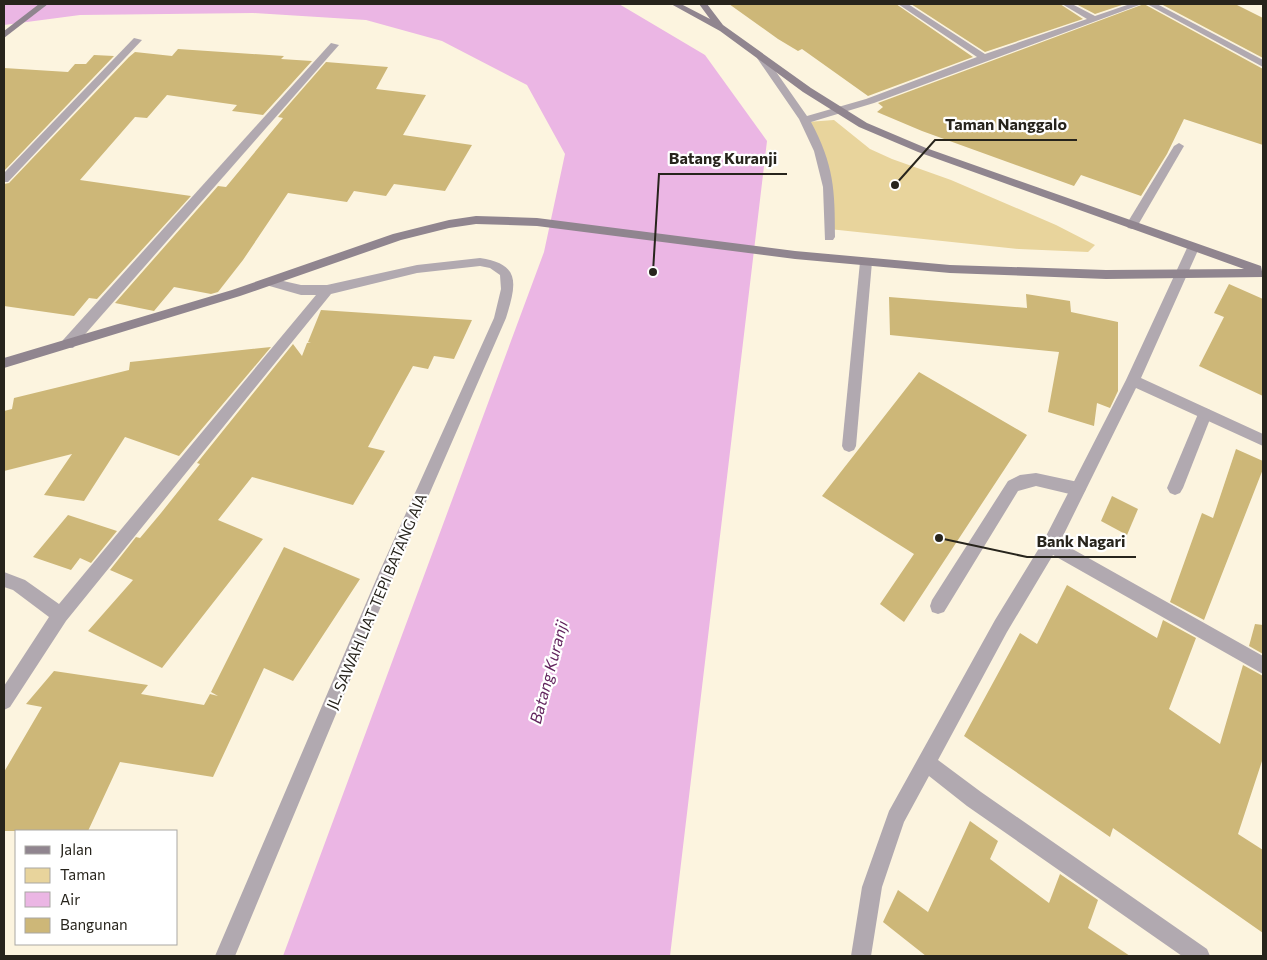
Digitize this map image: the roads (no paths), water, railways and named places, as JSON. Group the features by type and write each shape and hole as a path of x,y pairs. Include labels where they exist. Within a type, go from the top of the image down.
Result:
{"main road":[{"path":"4,35 44,4"},
{"path":"674,4 723,30 840,111 864,124 922,150 1263,272"},
{"path":"703,4 723,30"},
{"path":"4,362 270,282 391,239 434,227 475,220 537,222 866,262 950,269 1182,275 1263,272"}],"street":[{"path":"902,4 984,58"},
{"path":"1066,4 1094,19"},
{"path":"806,120 840,111 1138,4"},
{"path":"1151,4 1263,64"},
{"path":"4,179 129,47 138,40"},
{"path":"68,344 334,45"},
{"path":"762,58 806,120 820,150 828,182 829,237"},
{"path":"1132,225 1179,146"},
{"path":"860,956 872,887 896,818 1050,544 1133,380 1193,248"},
{"name":"JL. SAWAH LIAT TEPI BATANG AIA","path":"225,956 386,575 500,318 509,284 508,274 495,264 480,262 417,269 327,290"},
{"path":"849,446 866,262"},
{"path":"270,282 301,290 327,290"},
{"path":"4,701 60,616 327,290"},
{"path":"1133,380 1263,440"},
{"path":"1175,488 1205,414"},
{"path":"938,606 1013,486 1026,480 1040,480 1078,489"},
{"path":"1050,544 1263,665"},
{"path":"4,579 19,585 60,616"},
{"path":"926,762 974,799 1200,956"}],"water":[{"path":"4,4 619,4 705,55 767,141 670,956 283,956 544,252 565,154 527,85 442,41 366,20 253,13 80,15 4,25"}],"place":[{"name":"Taman Nanggalo","path":"895,185"},
{"name":"Batang Kuranji","path":"653,272"},
{"name":"Bank Nagari","path":"939,538"}]}
